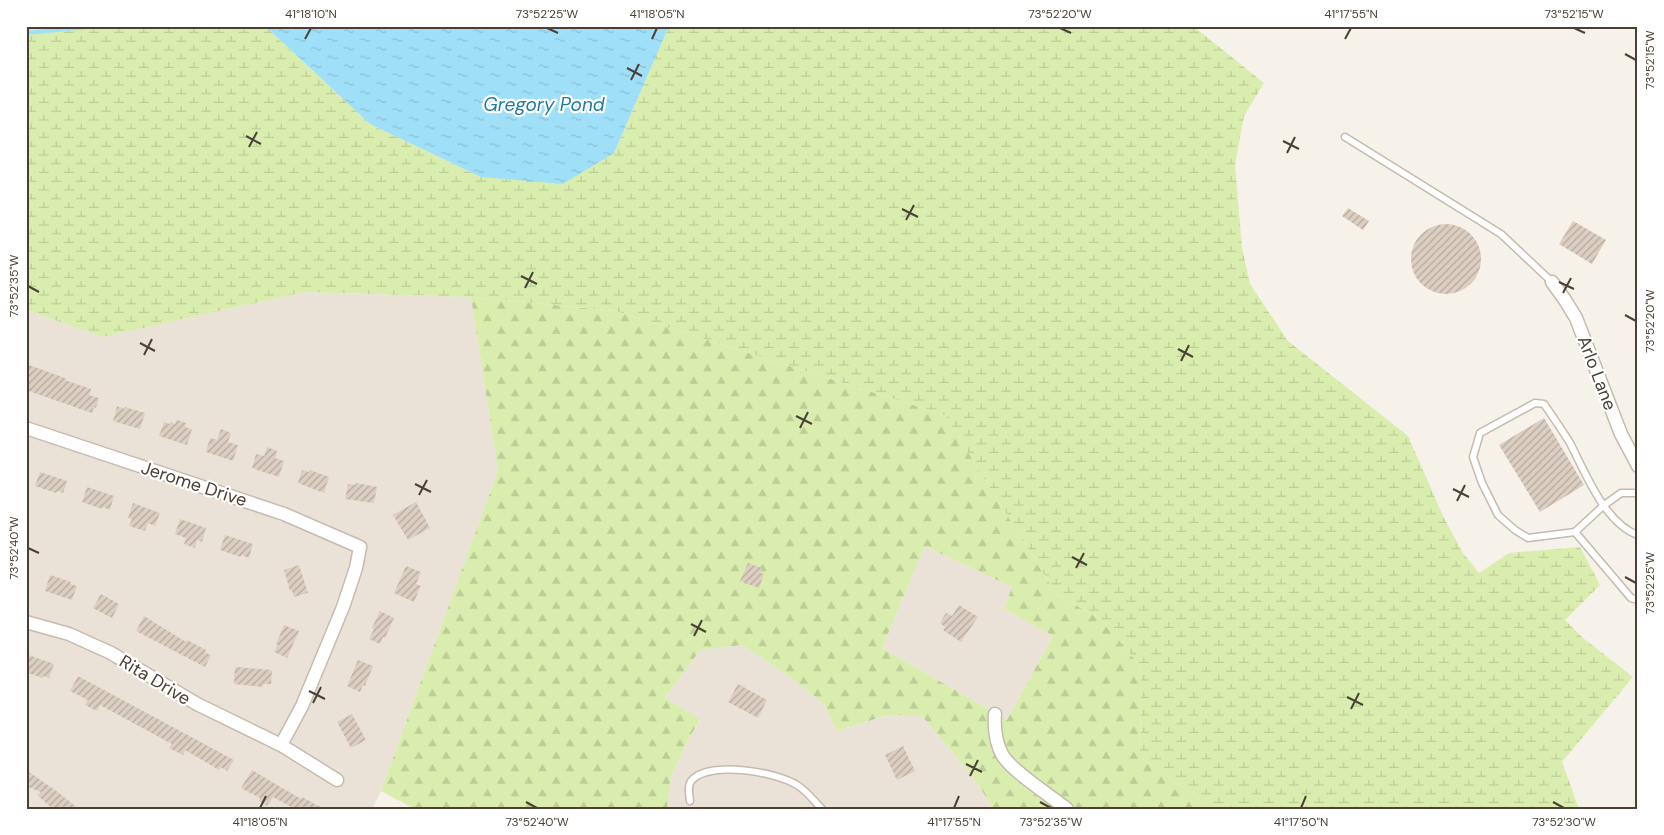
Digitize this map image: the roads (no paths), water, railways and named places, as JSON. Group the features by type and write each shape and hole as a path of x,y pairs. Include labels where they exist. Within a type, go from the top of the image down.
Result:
{"street":[{"name":"Arlo Lane","path":"1552,282 1576,318 1621,434 1638,466"},
{"name":"Jerome Drive","path":"26,428 284,514 360,547 356,568 343,607 302,706 281,745"},
{"name":"Rita Drive","path":"26,622 69,634 111,653 197,704 281,745 337,780"},
{"path":"995,714 994,724 997,741 1004,756 1014,768 1068,809"}],"lane":[{"path":"1345,137 1501,234 1552,282"},
{"path":"1638,493 1621,493 1603,506 1575,532 1528,538 1515,530 1498,515 1482,483 1473,457 1480,433 1535,403 1544,404 1568,441 1603,506 1629,532 1638,535"},
{"path":"1575,532 1631,598 1638,600"},
{"path":"690,801 690,784 694,778 714,770 727,769 752,772 790,781 807,793 822,809"}],"water":[{"name":"Gregory Pond","path":"265,26 669,26 614,153 563,184 481,177 370,124"}],"waterway":[{"path":"26,33 99,26"}]}
